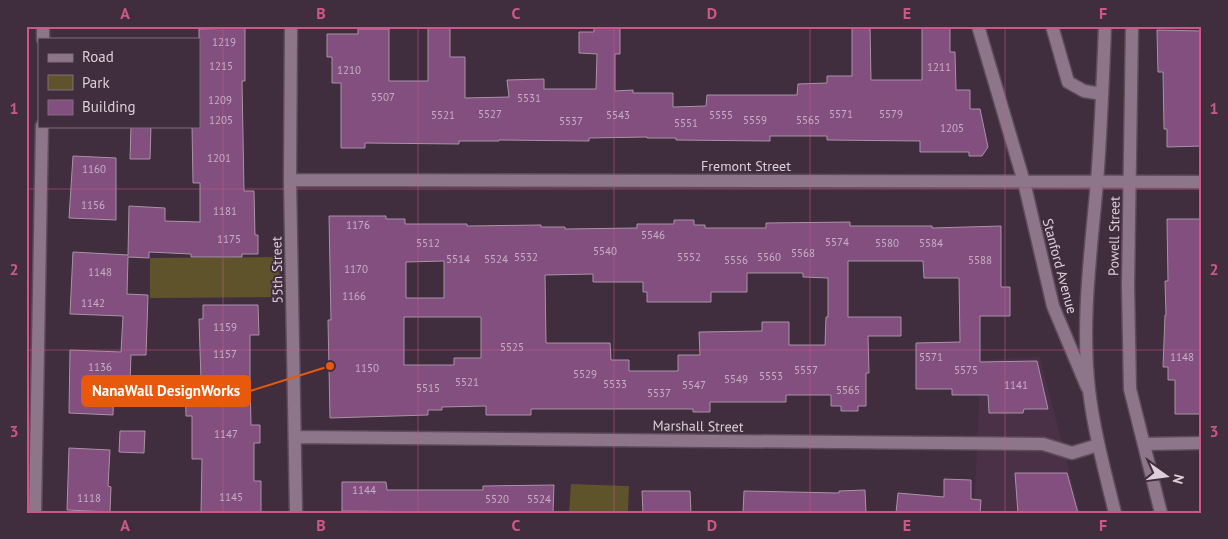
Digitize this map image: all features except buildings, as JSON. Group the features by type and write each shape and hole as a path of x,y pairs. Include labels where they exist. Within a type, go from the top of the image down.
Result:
{"street":[{"name":"55th Street","path":"290,26 290,180 296,513"},
{"name":"Stanford Avenue","path":"978,26 1024,182 1053,306 1089,390 1098,445 1115,513"},
{"path":"1052,26 1068,82 1084,90 1102,94"},
{"name":"Powell Street","path":"1089,390 1086,321 1089,262 1097,181 1105,26"},
{"name":"Powell Street","path":"1132,26 1128,286 1130,389 1144,444"},
{"path":"35,513 42,128"},
{"name":"Fremont Street","path":"290,180 1202,182"},
{"name":"Marshall Street","path":"295,437 1043,444 1072,453 1098,445"},
{"path":"1161,513 1144,444 1202,443"}],"shaded area":[{"path":"1040,357 1080,513 974,513 981,360"}],"green space":[{"path":"279,257 280,297 150,298 150,258"},
{"path":"571,484 629,486 628,513 569,513"}],"place":[{"name":"NanaWall DesignWorks","path":"330,366"}]}
